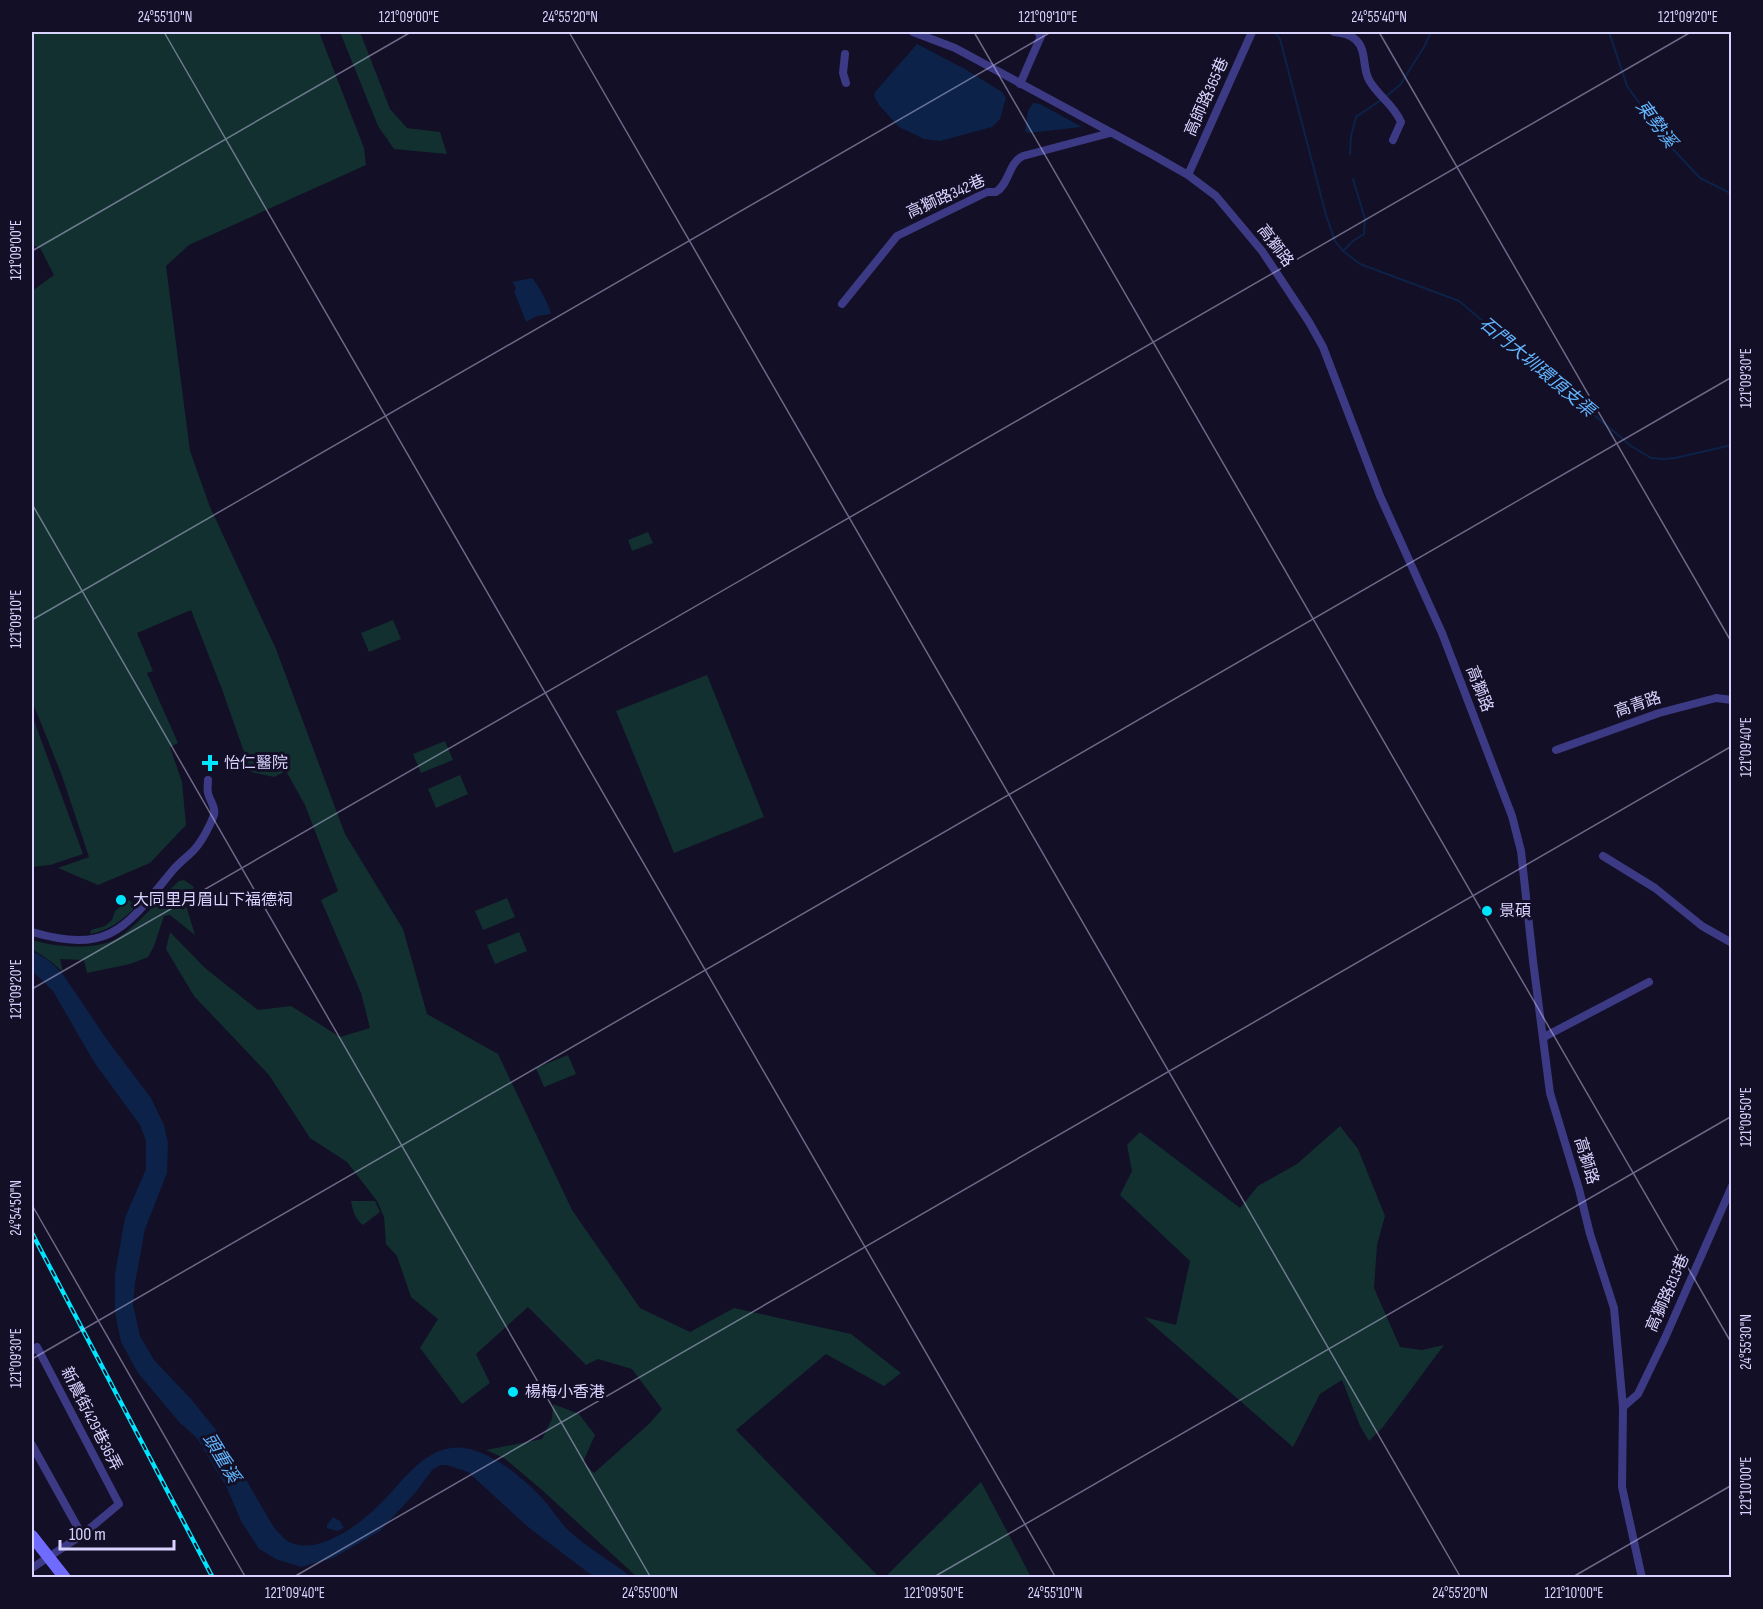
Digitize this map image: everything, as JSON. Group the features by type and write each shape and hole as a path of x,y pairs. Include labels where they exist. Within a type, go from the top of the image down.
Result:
{"street":[{"name":"高獅路","path":"913,32 955,48 1188,175 1216,196 1234,216 1282,279 1314,330 1335,376 1380,496 1442,633 1506,795 1519,842 1551,1093 1590,1234 1614,1308 1623,1407 1622,1486 1642,1578"},
{"path":"1020,84 1041,36 1038,32"},
{"name":"高師路365巷","path":"1188,175 1252,32"},
{"path":"1334,32 1348,34 1357,40 1361,47 1368,79 1397,113 1401,122 1393,140"},
{"path":"845,54 843,73 846,82"},
{"name":"高獅路342巷","path":"842,304 897,236 987,192 996,192 1005,183 1016,160 1110,133"},
{"name":"高青路","path":"1556,750 1659,713 1716,698 1731,699"},
{"path":"32,932 69,940 92,940 113,933 125,925 161,887 174,868 196,849 213,816 215,807 207,792 208,780"},
{"path":"1603,856 1655,888 1702,926 1731,943"},
{"path":"1544,1037 1649,982"},
{"name":"高獅路813巷","path":"1623,1407 1638,1394 1731,1192"},
{"name":"新農街429巷36弄","path":"34,1349 119,1504 82,1535"},
{"path":"32,1445 82,1535 32,1568"},
{"path":"32,1536 65,1578"}],"green space":[{"path":"32,32 319,32 364,148 366,165 189,245 166,266 190,451 210,507 276,649 345,834 403,929 427,1014 498,1054 572,1210 640,1308 690,1332 734,1308 851,1334 901,1373 884,1386 826,1354 736,1430 879,1577 637,1577 504,1458 486,1450 542,1439 552,1419 553,1404 579,1414 595,1435 583,1462 594,1473 650,1423 662,1409 632,1369 598,1359 586,1365 528,1307 476,1354 490,1383 462,1404 420,1348 438,1319 411,1297 397,1256 386,1244 384,1217 377,1201 347,1162 310,1138 269,1075 194,996 166,949 170,932 205,968 258,1010 291,1006 340,1037 370,1028 361,993 321,900 338,891 305,805 286,771 274,777 251,772 191,610 137,633 153,671 147,673 178,743 170,747 182,782 186,825 150,863 98,885 58,868 89,857 61,773 32,701 32,291 54,275 40,248 32,245"},
{"path":"340,32 360,32 390,109 407,128 440,132 447,154 394,149 378,126"},
{"path":"648,532 653,543 632,551 628,540"},
{"path":"393,620 401,639 369,652 361,633"},
{"path":"707,675 764,817 674,853 616,711"},
{"path":"32,715 83,854 50,865 32,867"},
{"path":"445,741 453,760 421,773 413,754"},
{"path":"460,775 468,794 436,808 428,789"},
{"path":"184,880 194,887 185,902 195,935 170,915 164,916 148,957 130,964 87,973 84,960 60,959 63,972 32,949 32,940 52,944 87,946 99,945 118,938 179,881"},
{"path":"507,898 515,917 483,930 475,911"},
{"path":"129,900 136,907 131,912 109,928 90,934 91,930 105,926 112,920 115,911"},
{"path":"519,932 527,951 495,964 487,945"},
{"path":"568,1055 576,1074 544,1087 536,1068"},
{"path":"1340,1126 1358,1149 1385,1216 1377,1245 1374,1288 1400,1347 1422,1350 1444,1345 1383,1427 1369,1441 1360,1426 1342,1380 1320,1394 1293,1447 1144,1317 1176,1325 1190,1261 1120,1195 1132,1171 1127,1145 1140,1132 1240,1208 1258,1186 1297,1164"},
{"path":"351,1201 375,1201 380,1212 363,1225 355,1214"},
{"path":"981,1482 1031,1577 885,1577"}],"water":[{"path":"917,44 965,69 1002,92 1006,98 1000,119 992,127 940,141 924,139 899,127 879,105 874,96 875,92"},
{"path":"1033,103 1040,104 1082,127 1028,133 1025,131 1028,111"},
{"path":"532,278 551,314 537,316 526,322 512,282"},
{"name":"頭重溪","path":"32,951 48,960 62,973 108,1041 151,1098 164,1125 168,1143 167,1173 145,1229 135,1283 133,1305 140,1336 154,1360 191,1399 220,1435 273,1526 281,1535 289,1542 300,1545 312,1545 336,1537 369,1515 426,1458 450,1448 464,1448 495,1459 515,1473 540,1496 573,1535 631,1577 594,1577 528,1527 468,1472 447,1465 433,1469 415,1493 380,1531 333,1558 301,1567 276,1559 259,1549 241,1521 227,1488 197,1438 180,1423 138,1373 121,1342 115,1312 115,1274 125,1218 146,1169 146,1141 140,1125 94,1062 53,991 32,971"},
{"path":"333,1517 340,1521 344,1528 337,1531 327,1528"}],"waterway":[{"name":"石門大圳環頂支渠","path":"1275,32 1280,39 1326,215 1335,241 1343,251 1360,264 1459,301 1631,446 1651,458 1675,458 1732,445"},
{"name":"石門大圳環頂支渠","path":"1385,97 1400,85 1431,32"},
{"name":"東勢溪","path":"1609,32 1627,86 1671,147 1700,178 1732,194"},
{"name":"石門大圳環頂支渠","path":"1350,154 1351,136 1356,117 1381,100"},
{"name":"石門大圳環頂支渠","path":"1343,251 1364,234 1365,219 1353,179"}],"railway":[{"path":"32,1233 213,1578"}],"place":[{"name":"怡仁醫院","path":"210,763"},
{"name":"大同里月眉山下福德祠","path":"121,900"},
{"name":"景碩","path":"1487,911"},
{"name":"楊梅小香港","path":"513,1392"}]}
